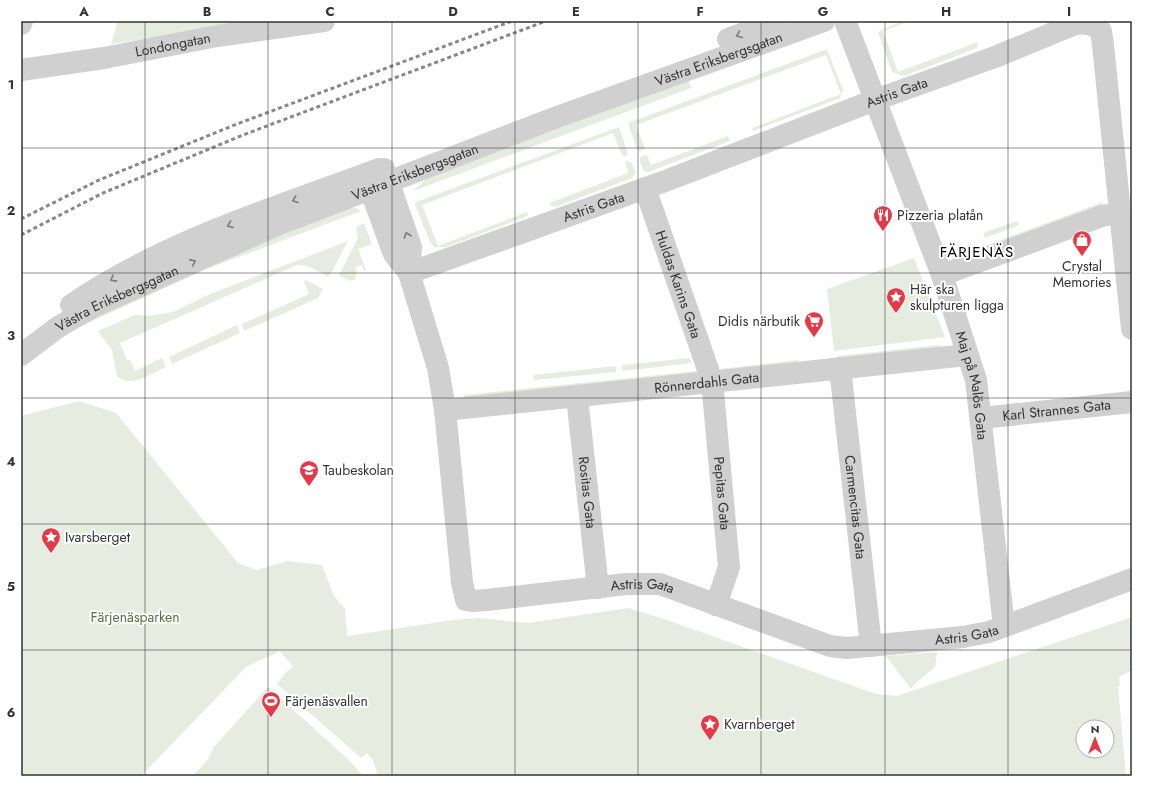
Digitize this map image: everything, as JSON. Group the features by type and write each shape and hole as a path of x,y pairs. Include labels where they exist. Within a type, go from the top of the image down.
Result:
{"street":[{"name":"Londongatan","path":"21,70 104,58 218,36 324,21"},
{"name":"Västra Eriksbergsgatan","path":"21,355 58,327 95,306 277,225 377,178 776,21"},
{"name":"Västra Eriksbergsgatan","path":"21,340 91,291 146,260 197,237 557,117 824,21"},
{"name":"Maj på Malös Gata","path":"845,21 942,275 976,380 1004,626"},
{"name":"Astris Gata","path":"409,273 645,188 875,100 995,57 1075,24 1094,25 1101,31 1103,45 1132,329"},
{"name":"Astris Gata","path":"377,178 411,247 409,273 438,368 446,410 462,582 466,600 472,601 626,584 660,584 830,646 847,648 963,637 989,632 1132,579"},
{"name":"Huldas Karins Gata","path":"645,188 712,381"},
{"path":"942,275 1102,216 1119,213"},
{"name":"Rönnerdahls Gata","path":"446,410 967,355"},
{"name":"Carmencitas Gata","path":"840,368 871,646"},
{"name":"Pepitas Gata","path":"712,381 728,567 716,604"},
{"name":"Rositas Gata","path":"577,397 598,588"},
{"name":"Karl Strannes Gata","path":"981,418 1132,402"}],"green space":[{"path":"118,21 270,21 111,44"},
{"path":"902,21 910,21 883,31 898,72 978,42 977,48 904,76 892,72 878,32"},
{"path":"827,49 843,90 840,98 753,131 752,128 841,94 826,55 636,125 645,149 639,151 637,149 628,123"},
{"path":"687,77 691,88 413,191 430,176"},
{"path":"619,127 628,154 625,157 622,155 613,133 422,205 438,246 527,212 528,215 446,247 434,247 430,242 415,205 416,202"},
{"path":"728,136 730,141 648,172 644,171 640,162 640,157 647,155 651,165"},
{"path":"625,161 631,162 636,172 632,178 555,207 551,206 550,203 628,173"},
{"path":"1103,202 1103,207 954,262 952,258"},
{"path":"351,207 361,211 209,268 79,327 51,344 63,331 145,289"},
{"path":"1017,221 1019,225 985,238 983,233"},
{"path":"364,223 372,244 358,249 366,270 364,271 362,265 355,267 357,273 355,275 356,279 349,281 339,275 358,238 356,227"},
{"path":"348,241 329,277 308,266 297,265 120,343 127,360 130,360 135,371 162,358 166,367 142,379 128,381 122,380 117,376 112,350 98,331 135,315 149,316 173,312 210,294"},
{"path":"914,258 945,337 834,351 827,289"},
{"path":"306,280 323,289 318,298 244,331 242,324 309,294 304,281"},
{"path":"237,325 240,333 172,364 169,357"},
{"path":"939,345 941,347 841,358 838,356"},
{"path":"690,358 692,363 623,371 622,365"},
{"path":"798,360 798,365 723,371 720,369"},
{"path":"616,366 616,372 534,380 533,375"},
{"path":"697,371 696,374 464,400 464,395"},
{"name":"Färjenäsparken","path":"79,401 116,413 238,563 257,570 287,561 322,565 334,596 345,609 347,636 453,620 479,618 528,623 628,608 664,619 876,694 897,696 1132,617 1132,670 1119,677 1120,686 1118,686 1126,776 378,776 373,760 367,753 361,758 277,684 287,671 293,667 280,651 246,667 141,776 21,776 21,416"},
{"path":"937,652 935,667 911,689 886,656"},
{"name":"Färjenäsvallen","path":"268,687 351,762 363,776 193,776 209,758 213,748"}],"railway":[{"path":"21,219 99,180 237,124 512,21"},
{"path":"21,235 103,193 243,135 546,21"}],"place":[{"name":"Pizzeria platån","path":"883,232"},
{"name":"Crystal Memories","path":"1082,257"},
{"name":"Här ska skulpturen ligga","path":"896,314"},
{"name":"Didis närbutik","path":"814,338"},
{"name":"Taubeskolan","path":"309,487"},
{"name":"Ivarsberget","path":"51,554"},
{"name":"Färjenäsvallen","path":"271,718"},
{"name":"Kvarnberget","path":"710,741"}],"district":[{"name":"FÄRJENÄS","path":"977,252"}]}
